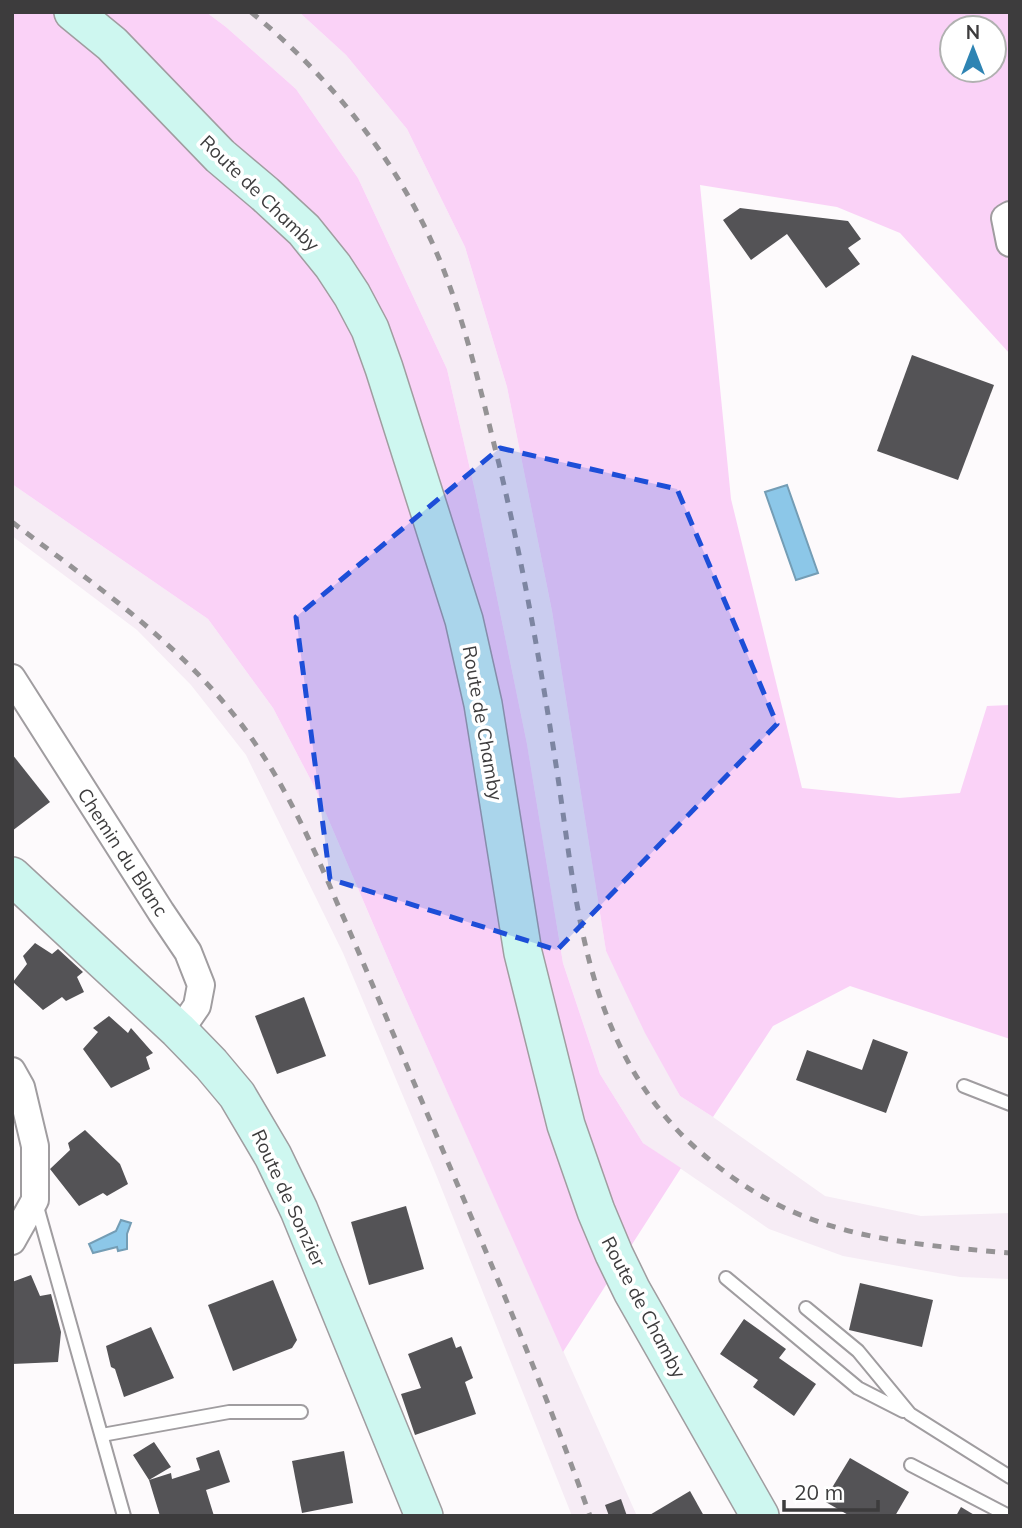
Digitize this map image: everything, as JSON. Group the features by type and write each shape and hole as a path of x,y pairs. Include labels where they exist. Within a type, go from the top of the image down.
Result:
{"street":[{"name":"Route de Chamby","path":"74,12 112,44 220,156 304,230 333,266 370,329 464,620 483,704 523,953 566,1125 596,1211 632,1291 760,1516"},
{"path":"1010,215 1005,218 1010,243"},
{"name":"Chemin du Blanc","path":"12,678 188,952 201,985 197,1006 178,1030"},
{"name":"Route de Sonzier","path":"12,876 178,1030 237,1095 273,1156 299,1210 424,1516"},
{"path":"12,1071 21,1087 35,1146 35,1200 12,1241"}],"lane":[{"path":"964,1086 1010,1104"},
{"path":"35,1200 124,1516"},
{"path":"726,1278 858,1388 909,1414 1010,1477"},
{"path":"806,1308 858,1351 909,1414"},
{"path":"102,1435 229,1412 301,1412"},
{"path":"911,1465 1009,1516"}],"highlighted area":[{"path":"500,448 677,489 777,724 557,950 330,879 296,617"}],"shaded area":[{"path":"12,12 206,12 226,27 296,89 358,178 447,369 527,744 563,963 600,1074 643,1143 681,1168 563,1352 315,788 273,708 208,619 12,484"},
{"path":"206,12 299,12 346,55 407,129 465,247 507,387 552,611 606,951 680,1096 825,1196 921,1216 1010,1213 1010,1279 960,1277 843,1256 769,1229 643,1143 600,1074 563,963 527,744 447,369 358,178 296,89"},
{"path":"299,12 1010,12 1010,354 900,233 837,207 700,185 731,499 802,788 899,798 960,793 987,706 1010,705 1010,1039 850,986 773,1026 713,1117 680,1096 645,1033 606,951 552,611 507,387 465,247 407,129 346,55"},
{"path":"12,484 208,619 273,708 315,788 395,975 637,1516 572,1516 437,1177 343,953 246,755 191,685 137,630 12,536"}],"water":[{"path":"787,485 818,573 796,580 765,492"},
{"path":"121,1220 131,1223 127,1234 127,1249 118,1251 117,1247 93,1253 89,1244 116,1231"}],"building":[{"path":"740,208 848,221 861,239 848,248 860,264 826,288 787,234 751,260 723,220"},
{"path":"912,355 994,385 958,480 877,451"},
{"path":"12,754 50,802 12,831"},
{"path":"35,943 52,954 58,949 83,972 77,977 84,992 66,1001 62,997 43,1010 13,982 27,964 23,956"},
{"path":"304,997 326,1056 277,1074 255,1016"},
{"path":"109,1016 128,1033 131,1028 153,1053 146,1057 150,1069 111,1088 83,1049 98,1032 93,1028"},
{"path":"873,1039 908,1052 886,1113 796,1080 807,1050 862,1070"},
{"path":"85,1130 120,1164 128,1184 107,1196 103,1193 79,1206 50,1169 70,1150 68,1143"},
{"path":"406,1206 424,1269 369,1285 351,1222"},
{"path":"31,1275 40,1296 51,1294 61,1332 58,1362 12,1364 12,1282"},
{"path":"273,1280 297,1340 292,1348 233,1371 208,1305"},
{"path":"860,1283 933,1300 922,1347 849,1330"},
{"path":"744,1319 786,1349 779,1358 816,1384 794,1416 753,1387 758,1380 720,1354"},
{"path":"151,1327 174,1378 124,1397 115,1369 111,1367 106,1346"},
{"path":"452,1337 456,1348 461,1346 473,1378 465,1382 476,1414 415,1435 401,1394 421,1388 408,1354"},
{"path":"154,1442 171,1467 149,1480 133,1455"},
{"path":"219,1450 230,1482 206,1490 214,1516 160,1516 149,1480 171,1473 172,1479 200,1470 196,1458"},
{"path":"344,1451 353,1503 302,1513 292,1461"},
{"path":"850,1458 909,1492 895,1516 850,1516 824,1501"},
{"path":"690,1491 704,1516 648,1516"},
{"path":"621,1499 627,1516 609,1516 605,1505"},
{"path":"961,1507 976,1516 956,1516"}],"railway":[{"path":"251,12 314,70 369,136 415,209 450,287 477,375 517,542 546,699 571,870 589,959 602,1003 619,1044 642,1084 684,1137 745,1186 780,1206 815,1221 852,1232 928,1245 1010,1253"},
{"path":"12,522 127,610 181,657 230,710 278,779 327,879 475,1225 546,1398 590,1516"}]}
